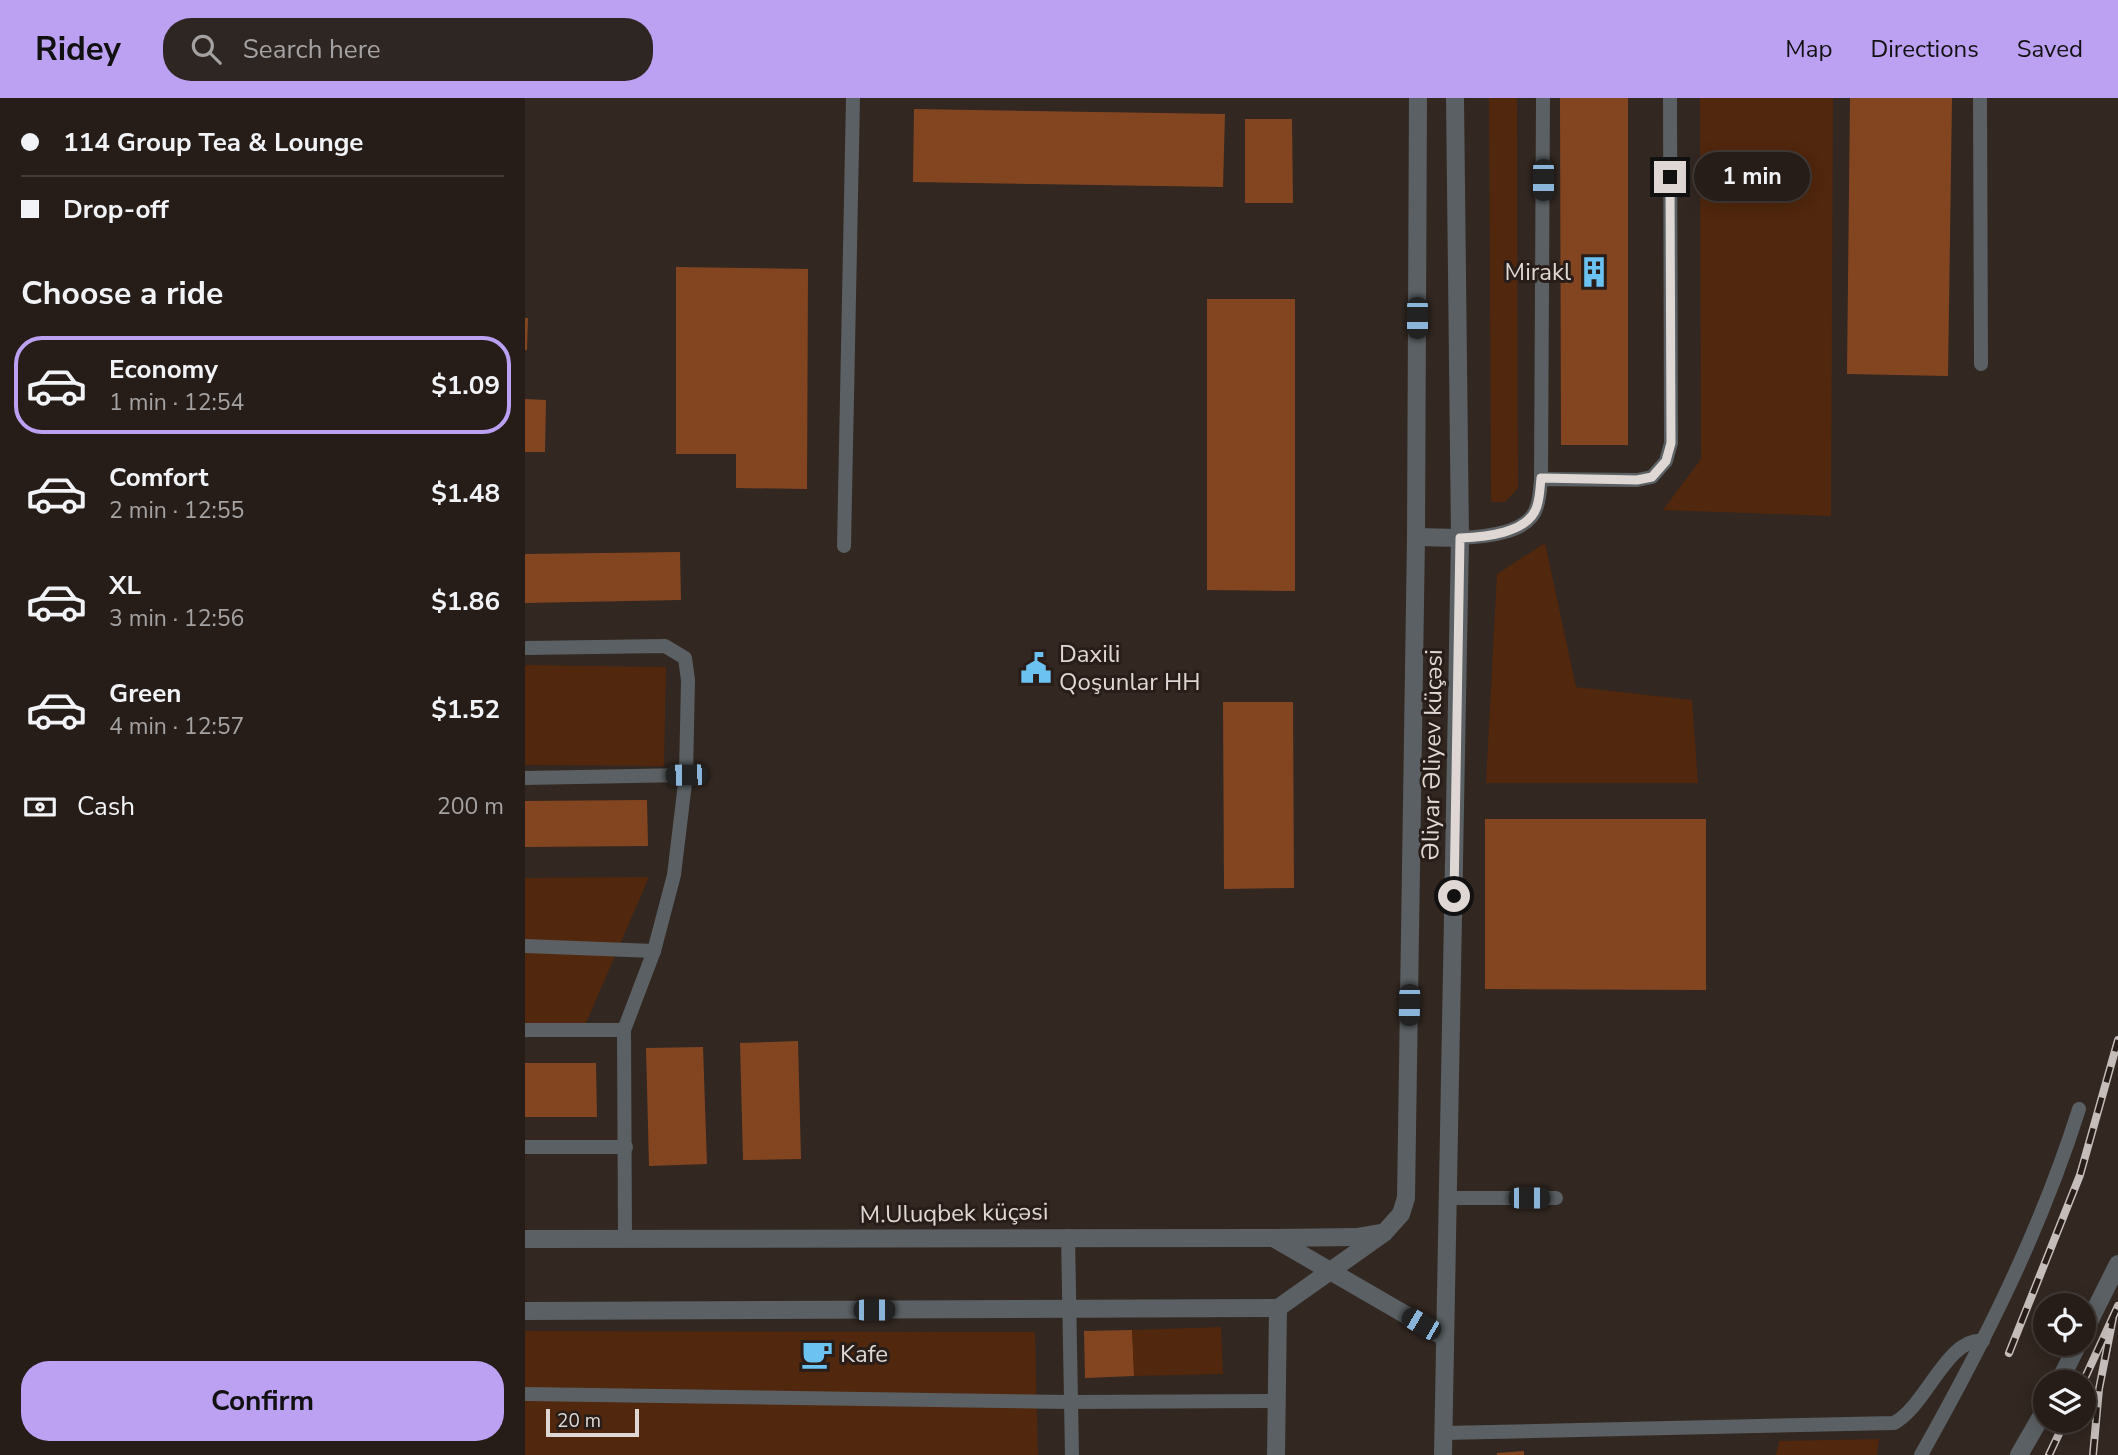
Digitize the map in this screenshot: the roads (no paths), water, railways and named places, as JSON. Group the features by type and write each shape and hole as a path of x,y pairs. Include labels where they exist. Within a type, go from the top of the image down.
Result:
{"street":[{"name":"Əliyar Əliyev küçəsi","path":"1278,1308 1384,1233 1401,1214 1406,1198 1416,537 1418,98"},
{"name":"Əliyar Əliyev küçəsi","path":"1443,1455 1460,538 1455,98"},
{"path":"1416,537 1460,538"},
{"name":"M.Uluqbek küçəsi","path":"525,1239 1067,1236 1273,1238 1357,1237 1384,1233"},
{"path":"1273,1238 1444,1337"},
{"path":"2096,1308 2118,1264"},
{"path":"525,1311 1278,1308 1276,1455"},
{"path":"2019,1455 2033,1431"}],"lane":[{"path":"844,546 853,98"},
{"path":"1460,538 1496,537 1527,520 1537,509 1541,478 1543,98"},
{"path":"1541,478 1645,478 1652,477 1666,461 1671,443 1670,98"},
{"path":"1980,98 1981,364"},
{"path":"525,648 665,646 685,658 688,680 686,775 674,875 654,951 625,1030 625,1238"},
{"path":"525,778 686,775"},
{"path":"525,946 654,951"},
{"path":"525,1030 625,1030"},
{"path":"1921,1455 1983,1341 2035,1234 2079,1109"},
{"path":"525,1147 626,1147"},
{"path":"1448,1198 1556,1198"},
{"path":"1067,1236 1072,1455"},
{"path":"1443,1433 1894,1423 1914,1409 1959,1346 1972,1340 1983,1341"},
{"path":"525,1394 1069,1402 1276,1401"}],"railway":[{"path":"2009,1353 2080,1175 2118,1040"},
{"path":"2089,1370 2118,1306"},
{"path":"2093,1455 2099,1389 2113,1318"},
{"path":"2049,1455 2059,1433"}],"place":[{"name":"Mirakl","path":"1594,272"},
{"name":"Daxili Qoşunlar HH","path":"1036,668"},
{"name":"Kafe","path":"817,1354"}]}
